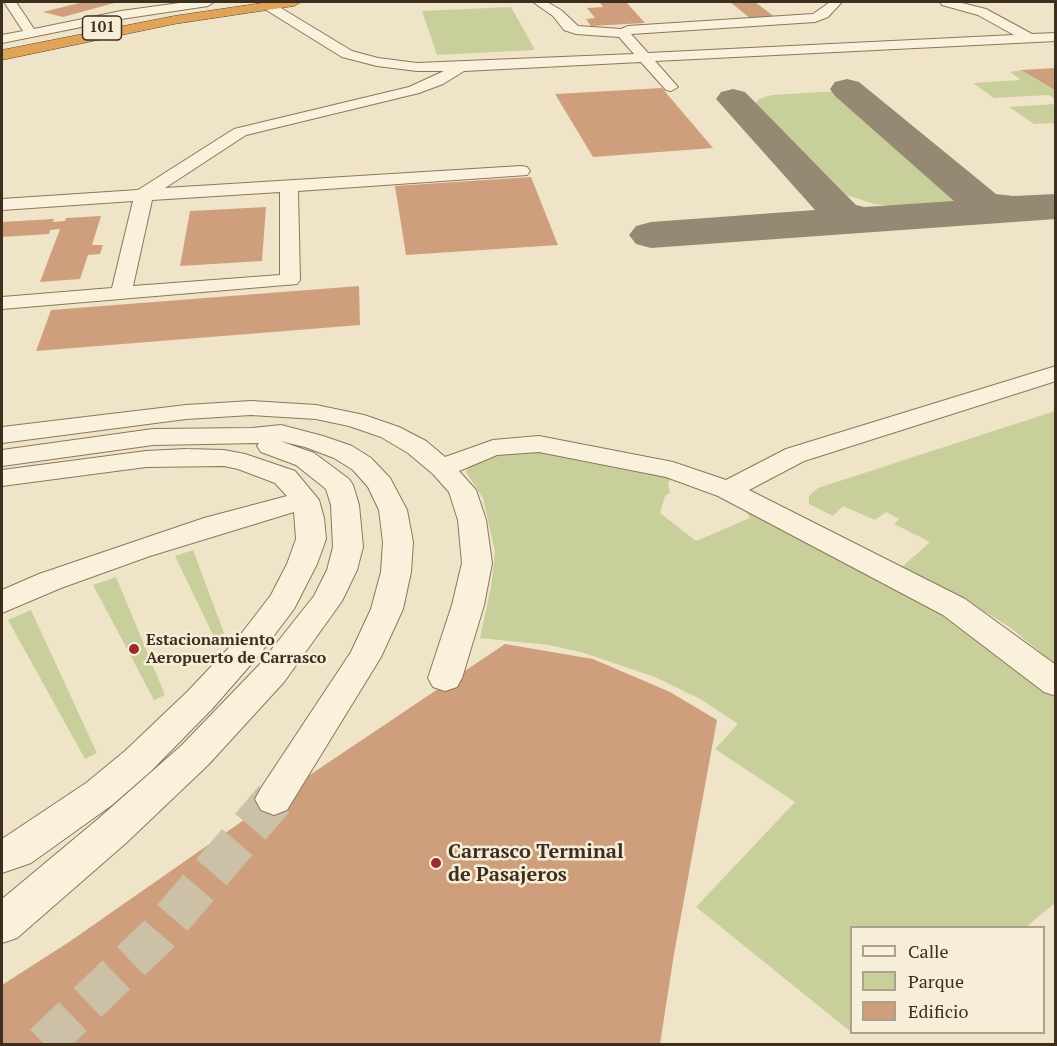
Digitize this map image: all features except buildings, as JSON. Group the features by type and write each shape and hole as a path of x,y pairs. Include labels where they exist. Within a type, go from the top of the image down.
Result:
{"highway":[{"name":"101","path":"2,42 155,18 265,3 294,2"},
{"name":"101","path":"2,55 102,33 265,3"},
{"path":"2,42 155,18"},
{"path":"2,60 102,33"}],"street":[{"path":"10,2 31,33"},
{"path":"2,42 31,33 208,2"},
{"path":"539,2 557,13 569,27 576,30 624,33 633,29 815,18 824,14 836,2"},
{"path":"946,2 981,7 1029,38"},
{"path":"265,3 347,54 377,62 417,67 461,67 1056,37"},
{"path":"31,33 131,21"},
{"path":"624,33 671,87"},
{"path":"121,294 144,194 240,132 414,90 438,81 461,67"},
{"path":"2,204 521,171"},
{"path":"2,303 290,280 289,185"},
{"path":"728,490 795,455 1056,373"},
{"path":"2,435 186,412 251,408 316,412 355,420 390,432 417,447 442,468 462,490 472,520 477,563 468,605 444,678"},
{"path":"2,458 153,437 252,436 281,433 314,441 343,452 362,464 380,484 393,510 398,542 396,572 387,609 365,657 274,799"},
{"path":"2,924 195,755 272,674 327,602 342,570 348,547 345,505 339,485 305,459 268,445 252,436"},
{"path":"442,468 493,448 539,444 673,470 728,490 954,607 1056,683"},
{"path":"2,478 146,459 186,456 225,458 266,468 285,477 306,500 310,518 310,539 302,564 283,601 249,646 200,700 138,761 63,820 17,851 2,856"},
{"path":"2,602 51,581 140,549 214,525 306,500"},
{"path":"2,901 77,860"}],"green space":[{"path":"511,7 535,50 437,55 422,11"},
{"path":"1021,70 1055,91 1055,99 1049,95 994,98 973,83 1021,80 1010,72"},
{"path":"838,91 967,203 897,207 874,204 847,195 755,103 759,99 772,95"},
{"path":"1055,104 1055,123 1034,124 1009,107"},
{"path":"1055,411 1055,665 1011,628 966,600 902,567 930,542 894,524 899,519 886,512 875,520 843,506 833,516 809,504 809,496 818,488"},
{"path":"526,450 676,477 668,482 670,493 665,496 660,513 696,541 750,518 747,512 751,511 982,637 1055,698 1055,903 1027,926 850,926 850,1031 696,907 795,802 715,749 738,724 702,700 655,677 581,652 548,645 480,638 491,587 495,552 483,498 466,472 468,467 502,453"},
{"path":"193,550 224,633 214,637 175,556"},
{"path":"116,577 165,695 154,700 93,585"},
{"path":"31,610 97,753 85,759 8,620"}],"taxiway":[{"path":"847,89 981,203 995,208 1013,209"},
{"path":"733,99 841,214 864,220"},
{"path":"864,220 1056,206"},
{"path":"651,235 864,220"}],"tunnel":[{"path":"44,1044 157,936 274,799"}],"place":[{"name":"Estacionamiento Aeropuerto de Carrasco","path":"134,649"},
{"name":"Carrasco Terminal de Pasajeros","path":"436,863"}]}
